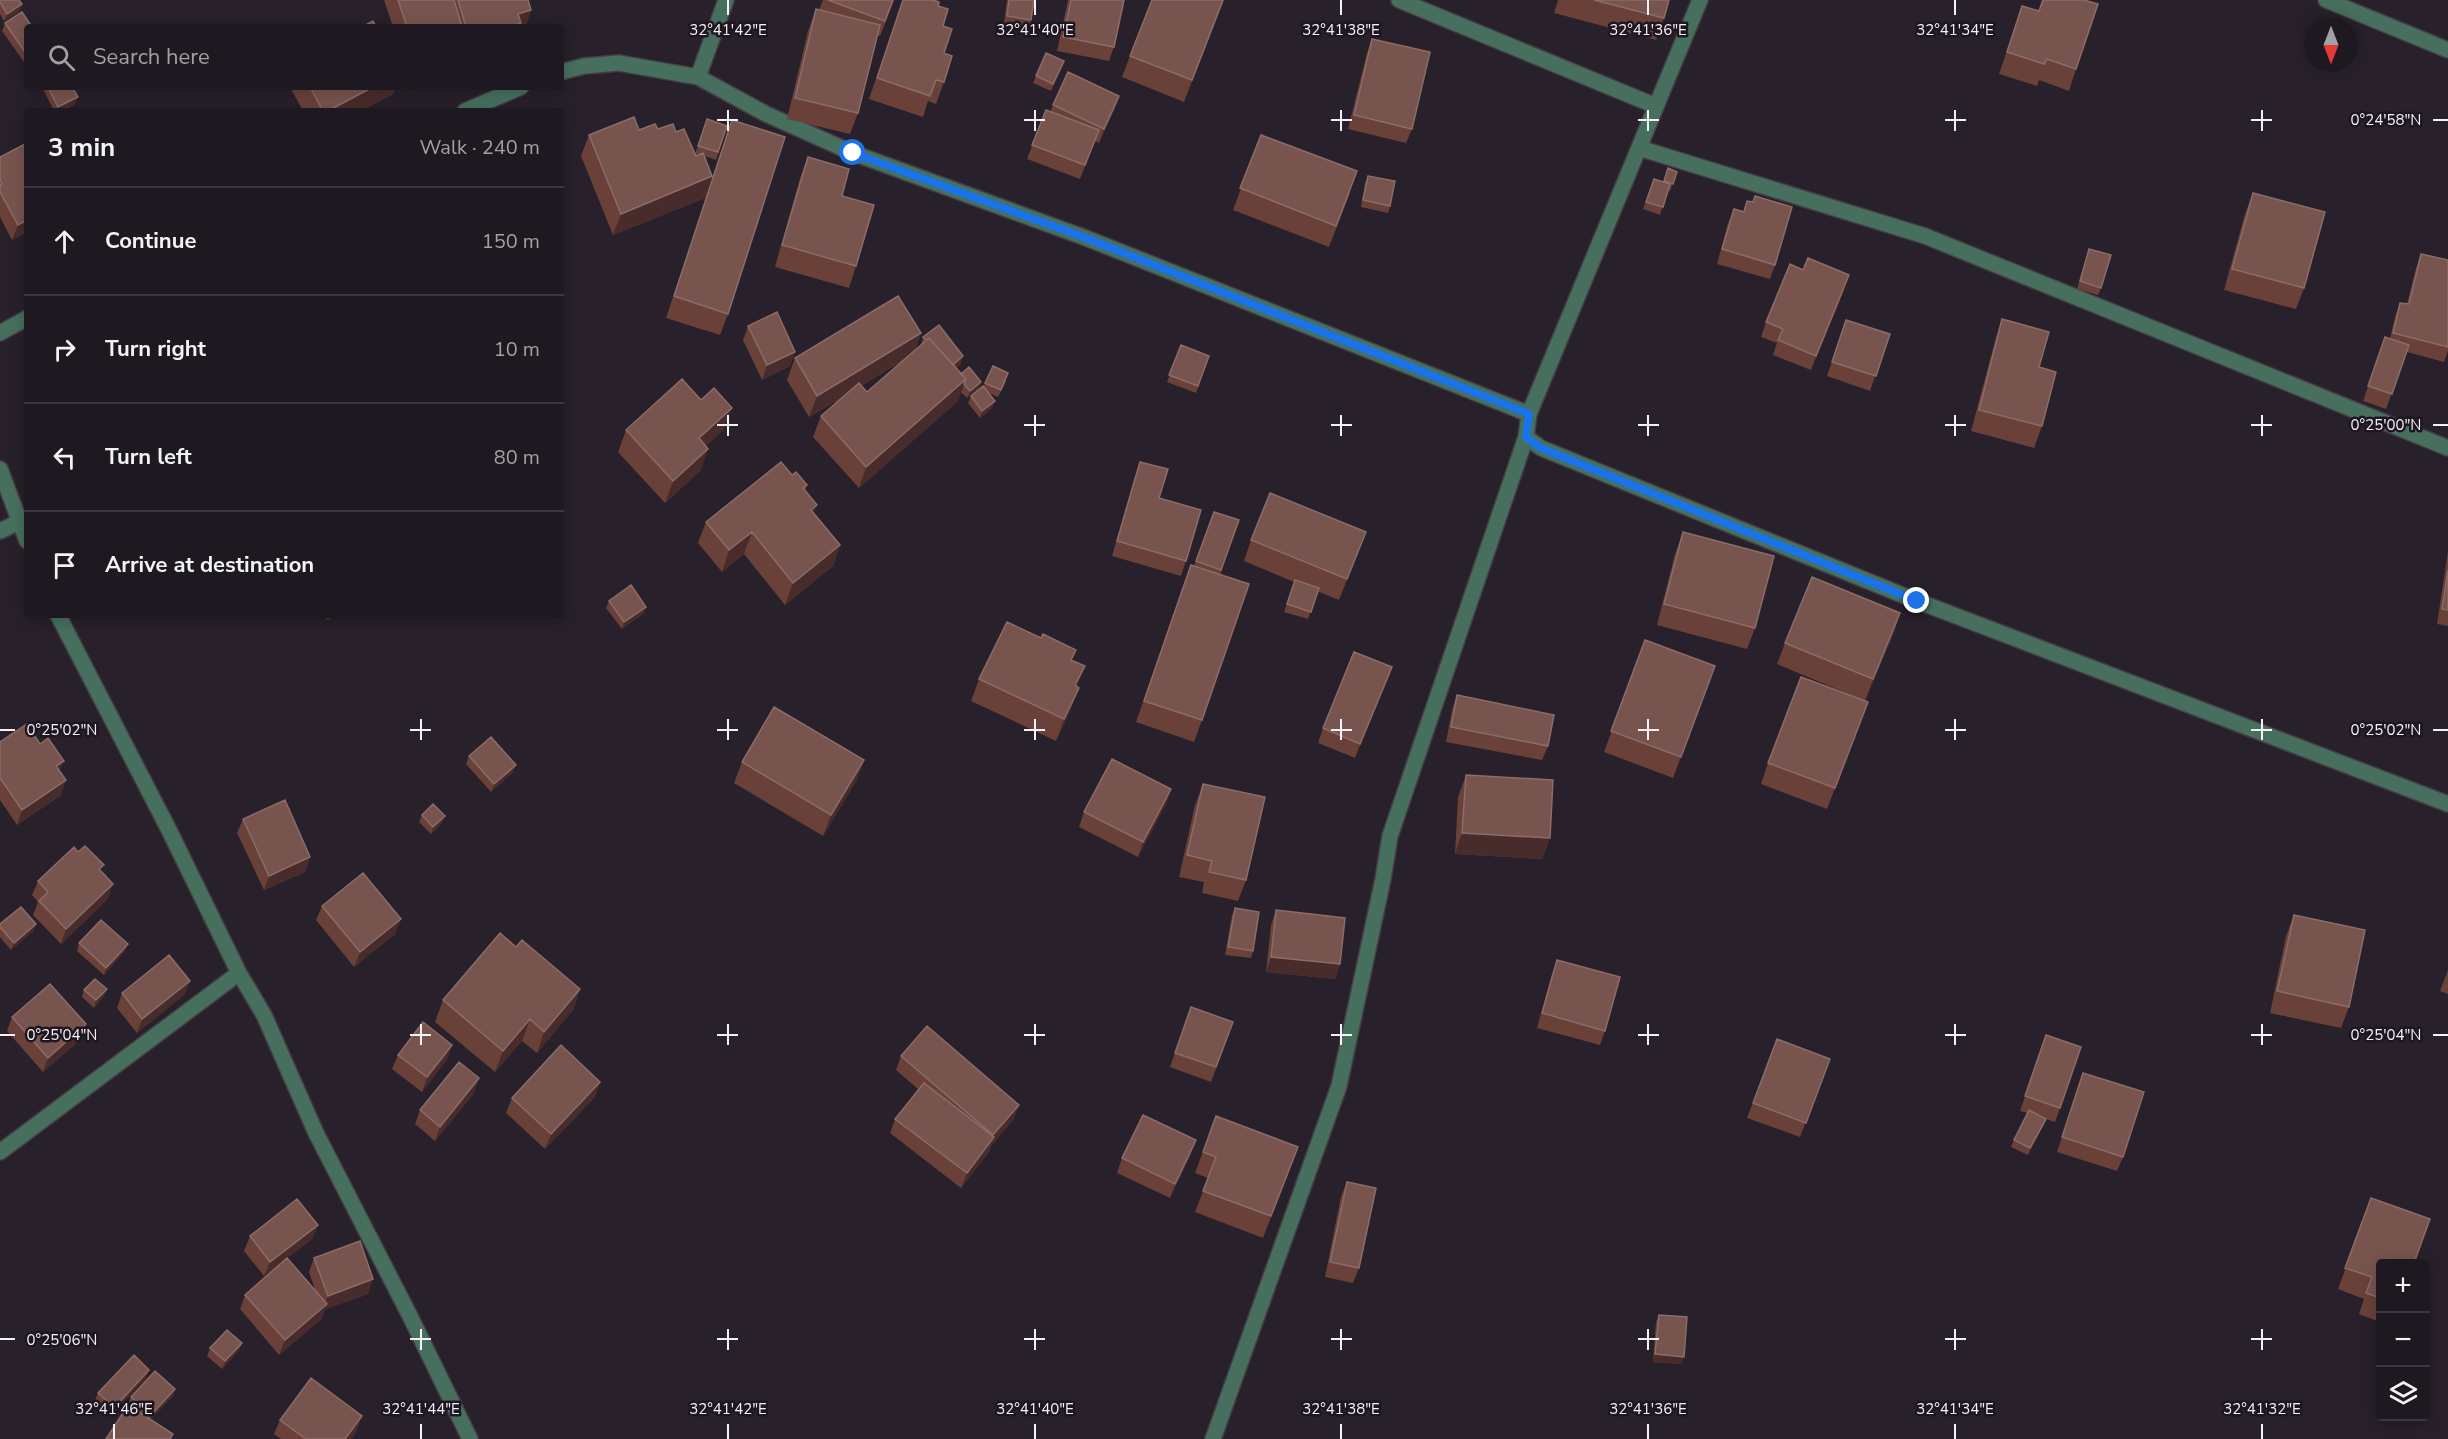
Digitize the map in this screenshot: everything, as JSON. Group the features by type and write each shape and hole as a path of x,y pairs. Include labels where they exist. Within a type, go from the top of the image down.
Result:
{"street":[{"path":"698,77 726,0"},
{"path":"1399,0 1656,106"},
{"path":"1213,1439 1339,1086 1390,836 1526,437 1529,414 1700,0"},
{"path":"2326,0 2448,50"},
{"path":"564,71 584,66 620,63 698,77 766,114 853,153 1086,238 1529,414"},
{"path":"472,108 514,90"},
{"path":"1639,148 1924,237 2448,448"},
{"path":"0,333 24,320"},
{"path":"1526,437 1541,448 1917,601 2448,804"},
{"path":"0,469 24,534"},
{"path":"0,531 19,522"},
{"path":"60,618 240,973 264,1015 316,1133 470,1439"},
{"path":"0,1152 240,973"}],"building":[{"path":"0,0 19,0 22,4 7,14"},
{"path":"398,0 454,0 461,24 406,24"},
{"path":"458,0 528,0 531,10 518,14 521,23 518,24 465,24"},
{"path":"828,0 893,0 885,21"},
{"path":"903,0 933,0 939,2 938,6 948,9 943,26 952,29 944,53 952,56 944,82 936,80 930,96 877,78"},
{"path":"1009,0 1034,0 1031,20 1007,16"},
{"path":"1071,0 1124,0 1114,47 1063,37"},
{"path":"1152,0 1223,0 1192,80 1130,56"},
{"path":"1594,0 1669,0 1664,18"},
{"path":"2043,0 2084,0 2098,4 2076,69 2047,59 2044,64 2007,52 2022,6 2039,11"},
{"path":"816,9 880,25 858,113 795,98"},
{"path":"22,12 30,24 24,24 24,51 5,23"},
{"path":"1372,39 1430,52 1412,129 1354,115"},
{"path":"1046,53 1064,61 1053,84 1036,76"},
{"path":"1068,72 1119,96 1104,129 1053,105"},
{"path":"50,90 74,90 78,97 58,107"},
{"path":"312,90 367,90 334,108 321,108"},
{"path":"1046,110 1099,130 1085,165 1032,145"},
{"path":"634,117 639,130 655,124 658,129 673,124 676,132 684,129 696,156 703,153 712,176 621,214 589,135"},
{"path":"707,119 727,126 718,152 698,146"},
{"path":"732,120 785,137 728,314 674,296"},
{"path":"1261,135 1357,171 1336,226 1240,188"},
{"path":"24,145 24,222 18,225 0,192 2,184 0,157"},
{"path":"808,157 849,169 842,196 874,205 856,266 782,245"},
{"path":"1668,168 1677,172 1673,184 1664,181"},
{"path":"1368,176 1395,181 1390,206 1363,200"},
{"path":"1654,179 1670,184 1663,207 1646,202"},
{"path":"2253,193 2325,212 2304,288 2232,269"},
{"path":"1755,196 1792,207 1775,265 1722,249 1734,209 1744,212 1747,201 1753,202"},
{"path":"2089,249 2111,255 2101,288 2080,281"},
{"path":"2421,254 2448,260 2448,347 2393,333 2400,303 2409,304"},
{"path":"1808,258 1849,275 1816,356 1778,340 1783,329 1766,322 1790,264 1803,270"},
{"path":"898,296 921,333 817,396 795,358"},
{"path":"777,312 795,352 767,365 748,326"},
{"path":"2002,319 2049,332 2039,367 2056,372 2042,426 1979,410"},
{"path":"1846,320 1890,334 1876,376 1832,362"},
{"path":"939,325 963,356 953,365 929,338 926,340 923,337"},
{"path":"2385,337 2409,345 2392,394 2368,386"},
{"path":"929,338 966,379 866,467 821,416 859,383 867,392"},
{"path":"1181,345 1209,356 1198,386 1169,375"},
{"path":"993,366 1008,373 1001,390 985,383"},
{"path":"969,367 981,382 970,391 964,384 966,379 961,374"},
{"path":"682,379 701,400 714,388 732,408 699,438 708,449 673,481 626,430"},
{"path":"983,386 995,401 982,411 971,396"},
{"path":"781,462 792,475 796,472 807,485 803,488 817,505 811,510 840,545 793,583 752,532 729,550 706,522"},
{"path":"1140,462 1168,469 1159,498 1201,510 1186,561 1117,541"},
{"path":"1270,493 1366,532 1347,579 1251,540"},
{"path":"1214,512 1239,520 1221,570 1196,561"},
{"path":"1683,532 1774,556 1755,628 1664,604"},
{"path":"1191,565 1249,584 1202,720 1144,701"},
{"path":"2448,570 2448,610 2442,609"},
{"path":"1812,577 1900,613 1873,679 1785,643"},
{"path":"1295,580 1319,588 1311,612 1287,604"},
{"path":"631,585 646,607 624,622 609,601"},
{"path":"1007,622 1041,638 1043,634 1076,650 1071,660 1085,666 1075,685 1079,688 1064,719 979,679"},
{"path":"1645,640 1715,666 1681,757 1611,731"},
{"path":"1354,652 1392,667 1360,744 1323,728"},
{"path":"1801,677 1868,702 1835,788 1768,763"},
{"path":"1457,695 1554,715 1548,746 1451,727"},
{"path":"774,707 864,760 831,815 742,762"},
{"path":"27,724 40,744 48,738 64,761 56,766 66,780 22,810 0,778 0,742"},
{"path":"491,737 516,765 494,784 469,756"},
{"path":"1112,759 1171,789 1143,842 1084,812"},
{"path":"1466,775 1553,780 1550,838 1462,833"},
{"path":"1203,784 1265,797 1246,880 1209,872 1212,861 1187,855"},
{"path":"285,800 310,857 269,876 243,819"},
{"path":"433,804 445,816 433,827 422,815"},
{"path":"85,846 104,865 99,869 113,884 66,929 39,901 48,892 38,881 74,847 78,852"},
{"path":"363,873 401,919 360,952 322,906"},
{"path":"21,907 36,924 14,943 0,924"},
{"path":"1235,908 1259,912 1253,951 1228,947"},
{"path":"1276,910 1345,918 1340,964 1271,957"},
{"path":"2294,915 2365,930 2349,1007 2277,991"},
{"path":"101,920 128,944 106,968 79,943"},
{"path":"500,933 516,947 522,940 580,989 544,1032 530,1019 503,1051 443,1000"},
{"path":"169,955 190,981 142,1019 122,993"},
{"path":"1557,960 1620,977 1605,1031 1542,1013"},
{"path":"95,979 107,989 96,1000 84,990"},
{"path":"50,984 86,1024 48,1058 12,1017"},
{"path":"1191,1007 1233,1022 1216,1067 1175,1053"},
{"path":"423,1022 452,1045 427,1077 398,1055"},
{"path":"927,1026 1019,1105 993,1135 901,1056"},
{"path":"2046,1035 2081,1047 2060,1108 2025,1096"},
{"path":"1777,1039 1830,1059 1806,1123 1753,1103"},
{"path":"561,1045 600,1082 551,1134 512,1098"},
{"path":"459,1062 479,1078 440,1127 420,1110"},
{"path":"2083,1073 2144,1092 2123,1157 2062,1137"},
{"path":"924,1083 994,1137 967,1173 895,1119"},
{"path":"2029,1110 2046,1119 2030,1148 2014,1140"},
{"path":"1143,1115 1196,1140 1175,1184 1122,1158"},
{"path":"1216,1116 1298,1147 1271,1216 1203,1191 1216,1157 1203,1152"},
{"path":"1347,1182 1376,1188 1359,1268 1330,1262"},
{"path":"2371,1198 2430,1219 2415,1259 2376,1259 2376,1297 2366,1293 2372,1277 2345,1268"},
{"path":"297,1199 318,1225 270,1262 250,1236"},
{"path":"360,1241 373,1279 328,1296 314,1258"},
{"path":"287,1258 327,1304 285,1340 245,1295"},
{"path":"1659,1315 1687,1317 1684,1357 1655,1354"},
{"path":"227,1330 242,1343 225,1361 210,1348"},
{"path":"134,1355 149,1370 114,1408 98,1393"},
{"path":"155,1371 175,1389 151,1415 131,1397"},
{"path":"311,1378 362,1416 345,1439 306,1439 280,1420"},
{"path":"128,1405 173,1434 170,1439 106,1439"}],"route":[{"path":"853,153 1086,238 1529,414 1526,437 1541,448 1917,601"}]}
